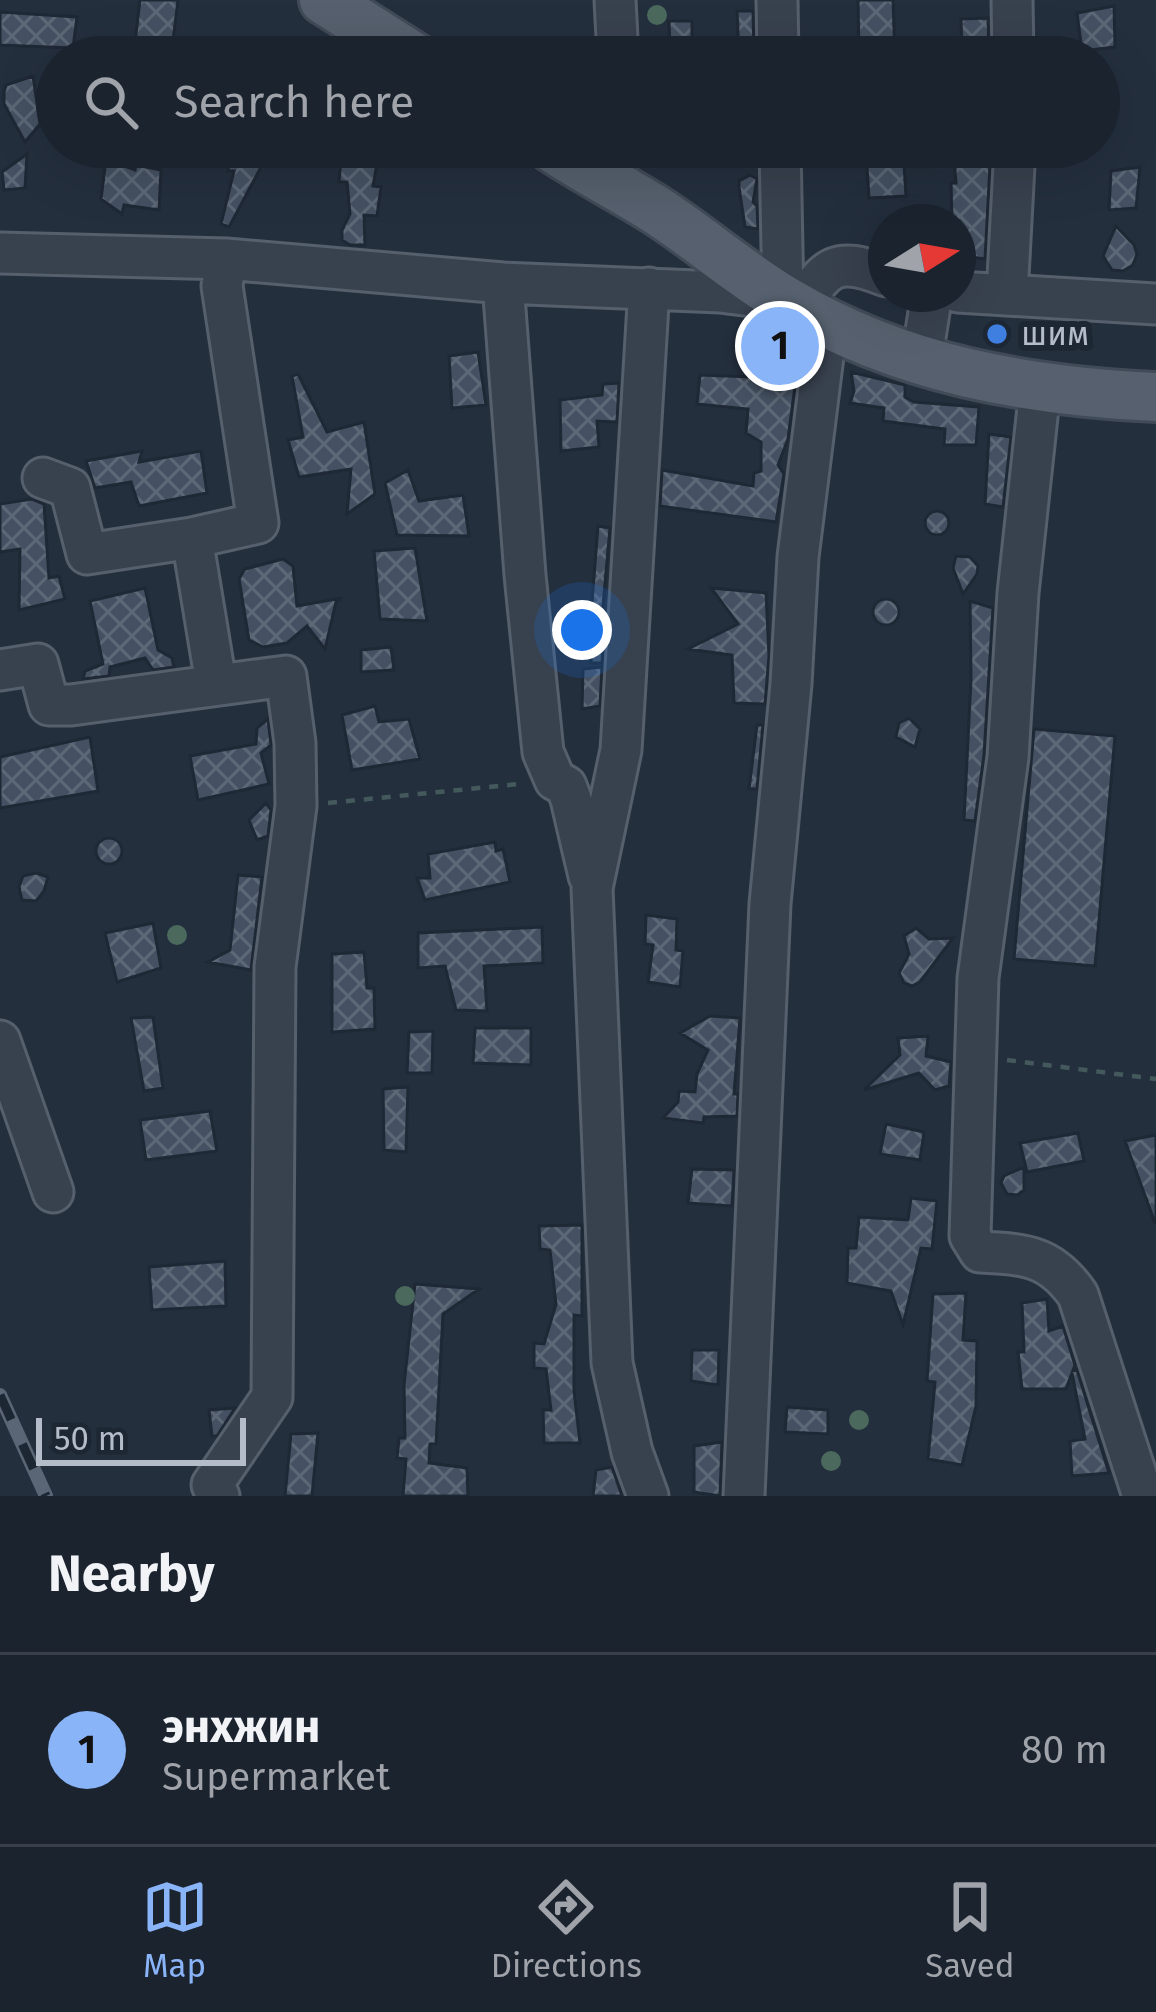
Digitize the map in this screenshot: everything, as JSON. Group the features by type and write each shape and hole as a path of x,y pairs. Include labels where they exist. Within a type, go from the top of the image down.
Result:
{"main road":[{"path":"324,0 368,14 392,36"},
{"path":"598,168 803,311 922,362 1040,389 1156,397"}],"street":[{"path":"615,0 617,36"},
{"path":"777,0 778,36"},
{"path":"1012,0 1013,36"},
{"path":"744,1496 770,904 798,557 803,311 783,168"},
{"path":"1007,295 1014,168"},
{"path":"0,253 226,259 503,283 649,288 803,311"},
{"path":"43,478 70,488 87,554 258,523 222,286 226,259"},
{"path":"803,311 815,281 831,267 868,270"},
{"path":"503,283 543,752 555,780 566,786 571,799 592,888 612,1363 632,1452 648,1496"},
{"path":"592,888 621,750 649,288"},
{"path":"976,293 1156,304"},
{"path":"922,362 929,312"},
{"path":"1040,389 1018,592 1008,757 978,977 970,1236 980,1252 1042,1261 1061,1270 1078,1294 1143,1496"},
{"path":"191,538 216,683"},
{"path":"0,670 38,664 49,705 71,706 286,676 295,743 296,806 275,967 272,1396 212,1485 219,1496"},
{"path":"0,1041 53,1192"}],"path":[{"path":"296,806 555,780"},
{"path":"976,1057 1156,1079"}],"building":[{"path":"140,0 178,0 174,36 136,36"},
{"path":"858,0 893,0 894,36 859,36"},
{"path":"1114,6 1115,36 1080,36 1077,13"},
{"path":"737,11 753,11 754,36 738,36"},
{"path":"0,12 77,17 75,36 36,36 36,46 0,45"},
{"path":"988,18 988,36 961,36 961,19"},
{"path":"669,21 692,21 692,36 670,36"},
{"path":"33,76 36,129 25,142 4,104 6,85"},
{"path":"27,154 25,188 4,190 2,172"},
{"path":"1140,167 1136,208 1109,210 1111,171"},
{"path":"105,168 161,170 159,210 124,205 122,214 101,199"},
{"path":"260,168 229,227 221,224 234,171 228,171"},
{"path":"340,168 376,168 373,186 381,187 377,216 364,215 365,245 342,240 350,214 347,182 339,182"},
{"path":"867,168 904,168 906,196 869,198"},
{"path":"955,168 990,168 985,259 976,258 976,204 952,204 951,183 956,183"},
{"path":"750,175 757,179 753,202 758,229 745,227 739,187 739,181"},
{"path":"1116,226 1137,254 1133,265 1123,271 1112,270 1103,256"},
{"path":"769,333 801,341 788,439 778,465 784,474 776,522 660,506 662,470 753,486 754,473 761,471 761,442 746,433 748,409 697,404 700,375 751,377 752,364 769,367"},
{"path":"478,352 486,405 452,408 449,356"},
{"path":"851,372 905,385 905,397 914,402 979,407 976,445 944,445 945,429 883,421 884,408 850,403 854,391"},
{"path":"298,374 327,432 364,422 375,494 347,514 351,469 299,477 288,440 303,437 292,376"},
{"path":"619,383 617,422 597,421 599,447 561,451 560,400 602,395 603,384"},
{"path":"989,434 1011,437 1003,507 985,504"},
{"path":"142,451 139,462 201,451 207,493 139,506 131,482 95,488 86,461"},
{"path":"408,470 419,501 463,495 469,536 397,535 385,483"},
{"path":"32,499 44,504 49,578 59,576 65,599 19,610 20,549 0,552 0,504"},
{"path":"932,511 942,511 949,523 942,535 932,535 925,528 925,518"},
{"path":"598,526 610,528 602,617 591,615"},
{"path":"415,548 427,621 380,619 374,551"},
{"path":"956,556 970,557 978,566 963,594 953,568"},
{"path":"283,559 293,566 297,606 342,598 336,602 325,649 307,626 287,643 263,647 249,640 239,579 245,569"},
{"path":"145,588 158,650 172,658 174,667 153,670 145,658 110,667 109,676 83,679 85,671 103,664 90,601"},
{"path":"711,588 766,593 765,704 734,703 732,655 688,649 738,624"},
{"path":"886,599 899,612 886,625 873,612"},
{"path":"970,601 993,608 975,821 964,820"},
{"path":"592,632 604,633 602,663 591,663"},
{"path":"391,647 394,670 361,672 361,650"},
{"path":"602,667 600,706 582,709 583,669"},
{"path":"375,706 379,722 409,719 420,759 352,770 342,715"},
{"path":"909,718 920,729 915,747 896,737 899,723"},
{"path":"268,719 271,745 261,753 269,784 198,800 190,756 256,744 257,728"},
{"path":"757,725 763,725 757,789 749,789"},
{"path":"1034,729 1115,736 1095,966 1014,959"},
{"path":"90,737 98,791 0,808 0,757"},
{"path":"266,803 271,810 268,836 257,840 249,820"},
{"path":"109,838 122,851 109,864 96,851"},
{"path":"495,842 496,851 503,849 510,882 425,900 417,878 430,878 428,854"},
{"path":"238,875 262,877 251,970 208,962 230,950"},
{"path":"23,876 48,877 44,891 36,901 22,900"},
{"path":"646,915 677,919 676,950 683,951 680,987 648,982 653,945 645,944"},
{"path":"153,923 161,968 117,982 105,933"},
{"path":"542,927 543,963 484,966 487,1011 456,1010 445,966 418,968 418,933"},
{"path":"916,928 929,939 953,938 912,986 899,973 909,954 904,936"},
{"path":"364,952 367,988 374,988 375,1029 332,1032 332,954"},
{"path":"710,1016 740,1018 734,1094 738,1094 737,1116 704,1117 703,1123 663,1118 678,1102 679,1091 695,1092 708,1050 680,1033"},
{"path":"153,1017 163,1088 144,1091 131,1018"},
{"path":"475,1028 531,1028 531,1065 473,1063"},
{"path":"433,1031 432,1073 407,1073 409,1032"},
{"path":"928,1036 926,1056 951,1062 949,1086 935,1090 919,1073 864,1090 900,1055 898,1038"},
{"path":"408,1087 406,1152 384,1150 383,1089"},
{"path":"210,1111 217,1151 146,1160 140,1120"},
{"path":"886,1124 924,1132 920,1160 880,1154"},
{"path":"1078,1133 1084,1161 1027,1172 1020,1143"},
{"path":"1156,1135 1156,1223 1155,1223 1125,1141"},
{"path":"1024,1167 1024,1190 1007,1194 1001,1183 1004,1176"},
{"path":"692,1169 734,1170 732,1206 688,1203"},
{"path":"911,1198 937,1201 932,1249 921,1248 903,1325 891,1291 847,1283 848,1248 856,1248 859,1217 908,1220"},
{"path":"582,1225 582,1316 574,1315 580,1443 544,1443 543,1410 551,1410 546,1369 534,1368 534,1343 544,1344 556,1304 550,1250 540,1249 539,1226"},
{"path":"225,1261 226,1306 152,1310 149,1267"},
{"path":"415,1284 479,1289 443,1314 436,1444 430,1444 429,1463 467,1468 468,1496 403,1496 406,1459 397,1458 399,1438 405,1438 404,1385"},
{"path":"966,1293 963,1340 977,1341 976,1406 962,1465 928,1459 935,1382 927,1381 933,1294"},
{"path":"1047,1299 1049,1331 1063,1326 1073,1371 1077,1370 1109,1473 1072,1476 1070,1441 1085,1439 1072,1373 1066,1389 1022,1389 1018,1352 1024,1352 1022,1303"},
{"path":"692,1350 719,1350 718,1385 691,1381"},
{"path":"787,1407 828,1410 828,1434 785,1432"},
{"path":"235,1408 217,1436 212,1436 209,1410"},
{"path":"318,1433 312,1496 285,1496 291,1434"},
{"path":"722,1442 720,1496 694,1492 694,1446"},
{"path":"612,1467 622,1496 593,1496 596,1470"}],"railway":[{"path":"0,1395 46,1496"}],"place":[{"name":"шим","path":"997,334"},
{"name":"энхжин","path":"780,346"}]}
